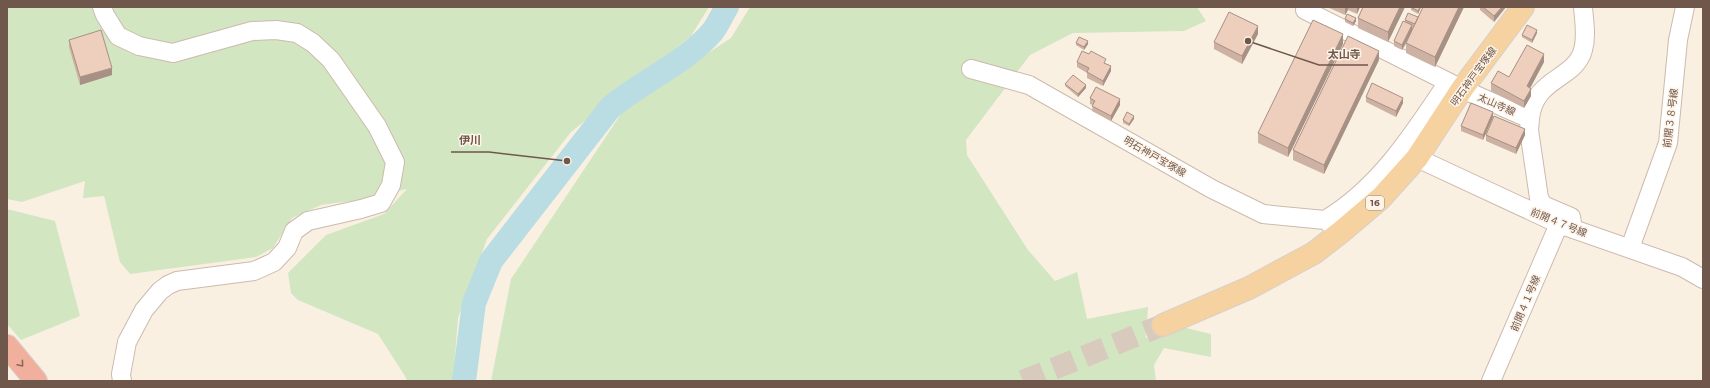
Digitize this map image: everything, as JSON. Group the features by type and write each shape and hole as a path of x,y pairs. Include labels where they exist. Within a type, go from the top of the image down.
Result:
{"highway":[{"path":"7,346 36,381"}],"main road":[{"name":"明石神戸宝塚線","path":"1163,325 1250,288 1314,253 1333,226 1381,198 1417,158 1455,85 1523,7"}],"street":[{"path":"102,7 105,15 118,36 139,46 173,53 252,31 276,30 297,33 313,43 331,60 377,126 395,162 391,185 381,202 362,209 308,220 294,231 287,248 274,262 254,271 177,281 168,285 144,310 127,342 121,374 122,381"},
{"path":"1566,226 1571,217 1543,205 1539,198 1529,130 1535,98 1548,84 1577,63 1583,52 1585,36 1583,7"},
{"name":"前開３８号線","path":"1630,248 1668,143 1678,40 1685,7"},
{"name":"太山寺線","path":"1305,10 1455,85 1530,119"},
{"name":"明石神戸宝塚線","path":"971,69 1029,85 1212,189 1263,214 1333,226"},
{"path":"1333,226 1340,211 1375,179 1455,85"},
{"name":"前開４７号線","path":"1417,158 1566,226 1682,267 1703,279"},
{"name":"前開４１号線","path":"1491,381 1566,226"}],"green space":[{"path":"7,7 709,7 691,36 571,132 487,239 458,318 453,381 407,381 378,334 298,300 291,293 288,273 326,235 384,214 407,189 359,200 321,205 292,218 273,248 256,257 130,274 120,262 104,196 83,198 85,181 22,202 7,199"},
{"path":"750,7 1197,7 1206,21 1184,31 1073,33 1030,55 966,140 967,155 1028,250 1055,281 1077,272 1087,319 1148,307 1146,338 1178,326 1211,334 1211,357 1164,348 1154,365 1156,381 491,381 511,279 625,108 731,38"},
{"path":"7,209 55,221 80,316 21,340 7,324"}],"building":[{"path":"1363,7 1400,7 1388,32 1358,18"},
{"path":"1411,7 1420,7 1418,11"},
{"path":"1423,7 1459,7 1435,57 1406,43"},
{"path":"1483,7 1502,7 1494,16"},
{"path":"1229,12 1258,26 1242,56 1214,42"},
{"path":"1408,13 1418,17 1415,24 1405,20"},
{"path":"1347,14 1356,18 1353,23 1345,19"},
{"path":"1313,20 1343,34 1288,148 1258,133"},
{"path":"1403,21 1412,25 1402,45 1394,41"},
{"path":"1527,25 1537,30 1532,40 1522,35"},
{"path":"101,30 112,68 80,77 69,40"},
{"path":"1348,36 1379,51 1324,165 1293,150"},
{"path":"1079,37 1088,41 1084,47 1076,43"},
{"path":"1527,45 1544,54 1527,86 1531,89 1524,101 1491,83 1498,71 1509,77"},
{"path":"1082,51 1089,54 1091,51 1106,59 1104,63 1111,66 1103,81 1087,72 1089,68 1077,62"},
{"path":"1073,75 1086,85 1078,94 1065,84"},
{"path":"1372,83 1403,98 1396,111 1366,97"},
{"path":"1096,87 1120,99 1111,116 1092,106 1095,101 1090,98"},
{"path":"1471,103 1493,112 1483,135 1461,126"},
{"path":"1127,112 1134,116 1129,124 1123,120"},
{"path":"1494,116 1525,129 1516,148 1486,135"}],"waterway":[{"path":"464,381 474,303 491,261 610,108 622,98 678,62 703,42 713,31 727,7"}],"tunnel":[{"path":"1023,381 1163,325"}],"place":[{"name":"太山寺","path":"1248,41"},
{"name":"伊川","path":"567,161"}]}
